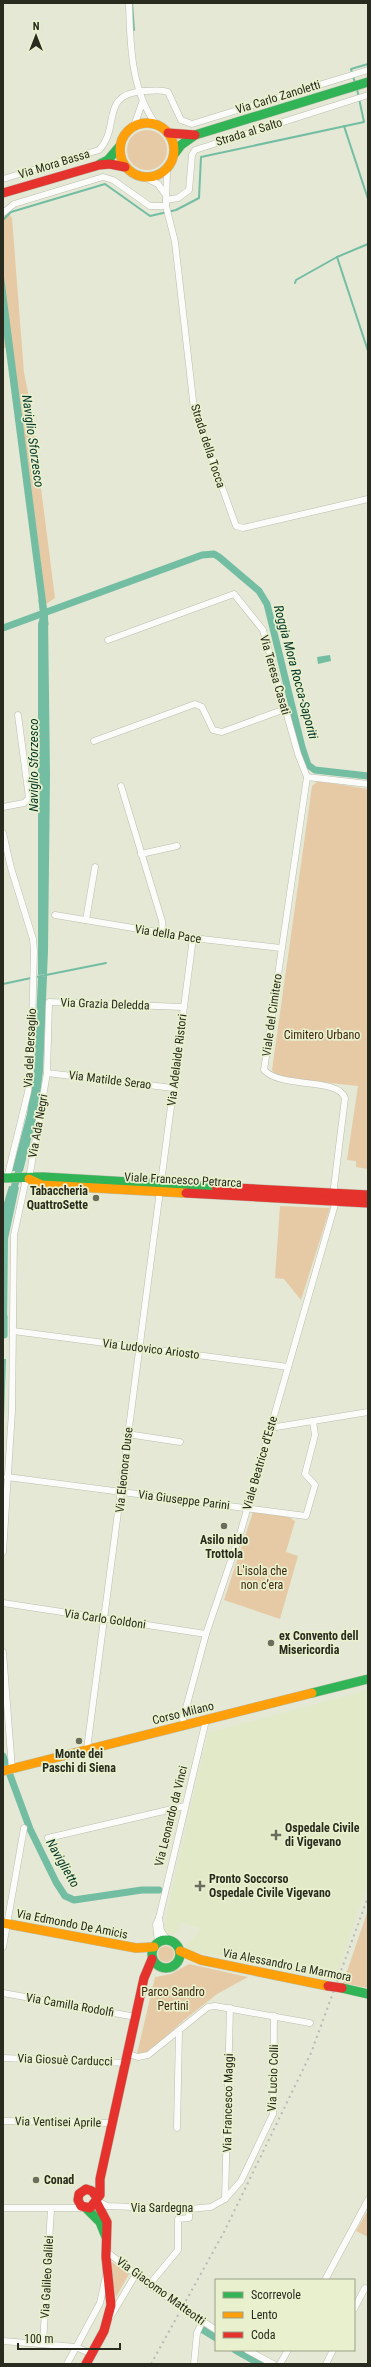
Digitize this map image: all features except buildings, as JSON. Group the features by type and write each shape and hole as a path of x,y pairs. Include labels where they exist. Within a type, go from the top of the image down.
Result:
{"street":[{"path":"129,3 130,36 140,92 148,115 156,124 168,133 174,146 174,154 167,170 166,205"},
{"name":"Strada al Salto","path":"140,92 161,90 168,92 181,120 192,124 368,70"},
{"name":"Via Carlo Zanoletti","path":"174,154 181,145 195,135 368,82"},
{"name":"Via Mora Bassa","path":"3,179 99,150 104,145 116,104 122,95 140,92"},
{"name":"Strada al Salto","path":"166,205 188,190 192,155 195,150 368,95"},
{"path":"99,165 108,160 120,146 125,134 134,126 142,107 143,99"},
{"path":"134,126 148,123 156,124"},
{"name":"Via Carlo Zanoletti","path":"168,133 195,135"},
{"path":"120,146 122,160 125,167 131,173 158,184 166,205"},
{"path":"3,193 99,165 110,164 125,167"},
{"path":"146,178 161,174 167,170"},
{"path":"3,213 14,204 103,177 113,180 150,206 166,205"},
{"name":"Strada della Tocca","path":"166,205 175,242 194,409 236,526 243,528 368,499"},
{"name":"Via Teresa Casati","path":"108,640 234,594 263,630 285,709 307,777"},
{"path":"94,742 195,704 202,707 213,730 222,732 285,709"},
{"path":"3,807 24,803 29,798 18,715"},
{"path":"307,777 368,784"},
{"name":"Viale del Cimitero","path":"307,777 264,1070 270,1075 281,1080 336,1088 344,1094 345,1098 335,1197"},
{"path":"121,786 162,922 163,933"},
{"name":"Via del Bersaglio","path":"3,833 11,868 33,939 31,1066 28,1092 7,1178"},
{"path":"141,854 177,846"},
{"path":"86,920 95,867"},
{"name":"Via della Pace","path":"55,915 193,938 281,948"},
{"name":"Via Adelaide Ristori","path":"161,1187 193,938"},
{"name":"Via Grazia Deledda","path":"47,1073 49,1002 183,1007"},
{"name":"Via Matilde Serao","path":"47,1073 173,1088"},
{"name":"Via Ada Negri","path":"3,1552 12,1411 14,1235 47,1073"},
{"name":"Viale Francesco Petrarca","path":"7,1178 25,1179 42,1185 161,1187 335,1197"},
{"name":"Via Eleonora Duse","path":"87,1749 122,1492 127,1434 161,1187"},
{"path":"335,1197 368,1195"},
{"path":"335,1197 368,1203"},
{"name":"Viale Beatrice d'Este","path":"184,1725 183,1719 206,1634 247,1508 335,1197"},
{"name":"Via Ludovico Ariosto","path":"13,1331 288,1366"},
{"path":"270,1428 368,1412"},
{"name":"Via Giuseppe Parini","path":"7,1477 306,1516 315,1485 305,1474 315,1435 313,1421"},
{"path":"127,1434 180,1442"},
{"name":"Via Carlo Goldoni","path":"3,1603 206,1634"},
{"path":"3,1652 9,1770"},
{"name":"Corso Milano","path":"9,1770 368,1679"},
{"name":"Via Leonardo da Vinci","path":"156,1945 156,1924 159,1918 206,1720"},
{"path":"48,1838 185,1806"},
{"path":"3,1947 5,1924 24,1828"},
{"path":"145,1981 156,1971 163,1968 172,1967 178,1962 180,1951 161,1931 159,1918"},
{"name":"Via Edmondo De Amicis","path":"5,1924 136,1948 156,1945"},
{"path":"3,2208 86,2208 93,2207 97,2201 100,2192 100,2179 146,1973 156,1945 168,1940"},
{"name":"Via Edmondo De Amicis","path":"136,1948 152,1958"},
{"name":"Via Alessandro La Marmora","path":"180,1951 201,1960 368,1994"},
{"path":"152,1958 156,1965 163,1968"},
{"name":"Via Alessandro La Marmora","path":"178,1962 201,1960"},
{"name":"Via Camilla Rodolfi","path":"3,1993 136,2017"},
{"name":"Via Giosuè Carducci","path":"3,2058 128,2058 145,2056 208,2008 215,2006 310,2023"},
{"name":"Via Francesco Maggi","path":"225,2198 230,2008"},
{"name":"Via Lucio Colli","path":"225,2198 241,2181 273,2114 274,2016"},
{"path":"176,2128 179,2031"},
{"name":"Via Ventisei Aprile","path":"3,2121 113,2123"},
{"path":"100,2179 81,2192 78,2197 79,2204 86,2208 100,2222 106,2238"},
{"path":"86,2189 92,2190 107,2219 109,2230 106,2238 111,2295 108,2320"},
{"name":"Via Sardegna","path":"97,2201 107,2206 189,2209 211,2207 225,2198"},
{"path":"326,2279 368,2200"},
{"name":"Via Galileo Galilei","path":"44,2344 51,2209"},
{"path":"148,2285 178,2250 178,2219 189,2218 189,2209"},
{"name":"Via Giacomo Matteotti","path":"106,2251 148,2285 215,2329"},
{"path":"67,2364 100,2303 108,2269"},
{"path":"86,2364 108,2320 136,2274"},
{"path":"355,2306 365,2288 368,2289"},
{"path":"194,2364 197,2333 202,2322"},
{"path":"3,2341 76,2347 92,2354"},
{"path":"249,2351 273,2364"},
{"path":"280,2364 287,2351"},
{"path":"326,2364 332,2351"}],"shaded area":[{"path":"3,269 47,609 40,611 3,328"},
{"path":"48,615 50,775 48,951 47,974 38,975 38,624 40,617"},
{"path":"330,655 331,661 318,664 317,657"},
{"path":"47,976 43,1071 38,1112 23,1171 12,1171 27,1114 34,1068 38,977"},
{"path":"9,1186 19,1187 8,1239 7,1326 3,1326 3,1206"},
{"path":"3,1359 6,1359 3,1450"},
{"name":"Ospedale Civile di Vigevano","path":"368,1690 368,1882 335,1981 187,1950 186,1943 193,1939 200,1928 180,1922 177,1933 171,1935 165,1931 165,1922 208,1733"}],"green space":[{"path":"151,130 158,133 164,139 167,150 166,158 158,167 151,170 143,170 136,167 128,158 127,146 130,139 139,131"},
{"path":"3,206 12,218 24,373 30,402 55,598 46,604 12,347 3,348"},
{"name":"Cimitero Urbano","path":"318,781 368,789 368,1169 356,1167 356,1161 347,1160 358,1086 286,1078 275,1074 272,1070 312,786"},
{"path":"280,1206 330,1208 301,1300 284,1279 275,1278"},
{"name":"L'isola che non c’era","path":"253,1512 287,1516 295,1521 286,1552 298,1556 280,1619 224,1600"},
{"path":"368,1910 368,1988 343,1983"},
{"path":"163,1946 169,1946 174,1951 172,1960 169,1962 163,1962 158,1957 158,1951"},
{"name":"Parco Sandro Pertini","path":"189,1964 248,1977 217,1994 183,2021 152,2049 146,2053 137,2054 155,1977 171,1974"},
{"path":"368,2210 368,2237 356,2231"},
{"path":"109,2260 129,2274 116,2297"}],"waterway":[{"path":"132,3 134,30"},
{"path":"355,83 351,69 368,64"},
{"path":"3,220 11,212 105,184 150,216 176,210 199,198 201,157 364,122 357,89"},
{"path":"344,126 368,199"},
{"path":"368,244 337,257 368,351"},
{"path":"295,283 296,280 337,257"},
{"name":"Roggia Mora Rocca-Saporiti","path":"3,628 202,555 214,554 259,591 267,604 302,747 308,765 315,770 368,776"},
{"name":"Naviglio Sforzesco","path":"42,601 45,624"},
{"path":"36,977 106,963"},
{"path":"3,984 31,978"},
{"name":"Naviglio Sforzesco","path":"12,1195 21,1163"},
{"name":"Naviglietto","path":"4,1317 4,1335"},
{"name":"Naviglietto","path":"3,1756 30,1829 56,1882 65,1896 74,1900 142,1890 159,1890"},
{"name":"Naviglietto","path":"203,2330 215,2337"},
{"name":"Naviglietto","path":"237,2351 260,2364"}],"railway":[{"path":"151,2364 224,2232 311,2053 368,1897"}],"traffic: fast":[{"path":"175,153 181,145 195,135 368,82"},
{"path":"100,164 108,160 120,146"},
{"path":"3,1178 43,1177 216,1187"},
{"path":"312,1693 368,1679"},
{"path":"166,1940 176,1944 180,1954 176,1964 166,1968 156,1964 152,1954 156,1944 166,1940"},
{"path":"342,1988 368,1994"},
{"path":"87,2209 100,2222 106,2237"}],"traffic: slow":[{"path":"142,123 152,123 162,127 170,135 174,145 174,150 174,155 170,165 162,173 152,177 142,177 132,173 124,165 120,155 120,145 124,135 132,127 142,123"},
{"path":"29,1179 42,1185 186,1193"},
{"path":"3,1771 312,1693"},
{"path":"3,1923 136,1948 154,1947"},
{"path":"180,1951 201,1960 328,1986"}],"traffic: jam":[{"path":"168,133 195,135"},
{"path":"3,193 99,165 110,164 125,167"},
{"path":"216,1187 368,1195"},
{"path":"186,1193 368,1203"},
{"path":"97,2198 92,2191 86,2189 79,2194 78,2200 81,2206 90,2208 100,2195 100,2179 144,1978 152,1959"},
{"path":"328,1986 342,1988"},
{"path":"86,2364 104,2331 111,2305 106,2257 107,2222 97,2203"}],"place":[{"name":"Tabaccheria QuattroSette","path":"96,1198"},
{"name":"Asilo nido Trottola","path":"224,1526"},
{"name":"ex Convento dell Misericordia","path":"271,1643"},
{"name":"Monte dei Paschi di Siena","path":"79,1741"},
{"name":"Ospedale Civile di Vigevano","path":"276,1835"},
{"name":"Pronto Soccorso Ospedale Civile Vigevano","path":"200,1886"},
{"name":"Conad","path":"36,2180"}]}
